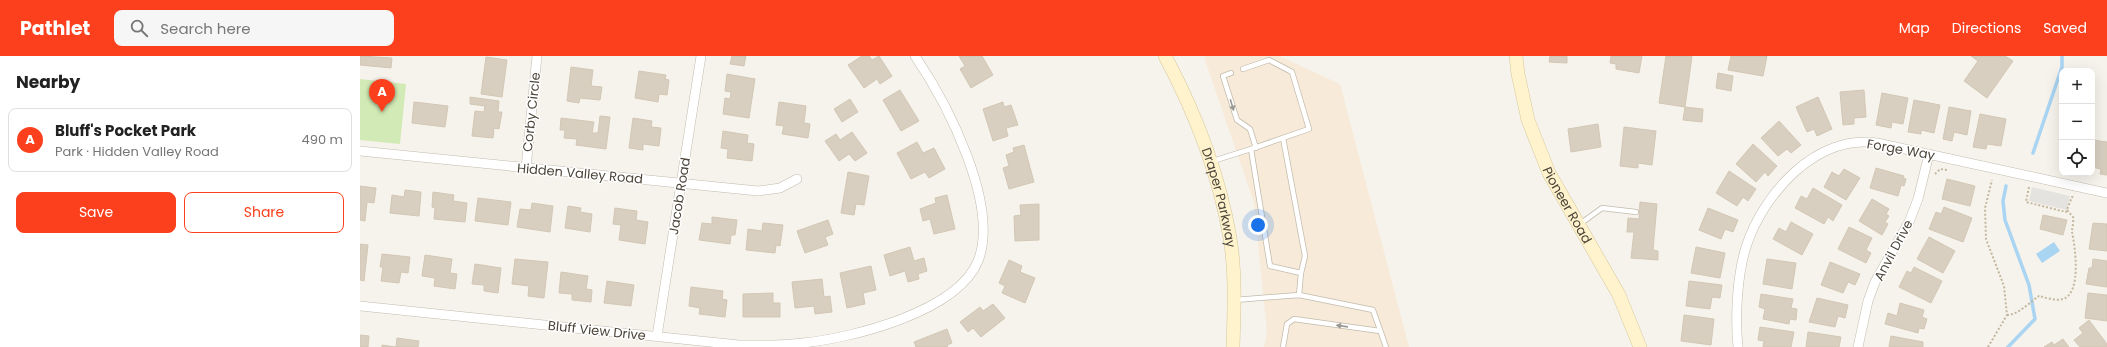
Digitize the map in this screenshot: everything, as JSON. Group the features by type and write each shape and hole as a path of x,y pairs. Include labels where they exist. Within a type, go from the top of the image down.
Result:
{"street":[{"name":"Corby Circle","path":"526,168 537,56"},
{"name":"Jacob Road","path":"657,336 701,56"},
{"name":"Bluff View Drive","path":"360,306 739,345 762,345 804,343 841,337 874,328 937,304 955,291 968,277 977,262 984,241 983,218 976,187 955,126 941,97 916,56"},
{"name":"Draper Parkway","path":"1165,56 1181,85 1206,145 1230,239 1235,300 1233,347"},
{"name":"Pioneer Road","path":"1516,56 1518,74 1528,120 1549,173 1619,295 1640,347"},
{"name":"Forge Way","path":"1738,347 1736,334 1738,300 1746,248 1752,229 1762,212 1788,180 1823,152 1848,143 1868,142 2107,193"},
{"name":"Hidden Valley Road","path":"360,151 681,182 758,191 780,188 797,179"},
{"name":"Anvil Drive","path":"1858,347 1868,301 1875,282 1909,222 1918,199 1929,154"}],"lane":[{"path":"1211,162 1309,129 1292,72 1269,60 1243,69"},
{"path":"1231,73 1223,76 1237,120 1250,129 1254,148 1270,266 1302,273"},
{"path":"1283,138 1305,256 1300,295"},
{"path":"1579,225 1602,208 1636,212"},
{"path":"1235,300 1300,295 1373,310 1386,347"},
{"path":"1283,347 1287,324 1294,319 1380,331"}],"path":[{"path":"1934,177 1940,169 1948,170"},
{"path":"1988,347 2007,315 2004,286 1986,239 1985,208 1992,180 1999,181"},
{"path":"2022,186 2029,187 2026,202 2066,212 2067,210"},
{"path":"2067,210 2072,197 2078,199"},
{"path":"2007,315 2012,315 2039,296 2063,299 2068,296 2074,282 2076,245 2072,232 2073,217 2067,210"}],"shaded area":[{"path":"1279,56 1340,84 1409,347 1264,347 1267,332 1254,203 1204,57"},
{"path":"2032,187 2070,196 2067,210 2029,201"}],"green space":[{"path":"360,79 406,84 400,144 360,140"}],"water":[{"path":"2054,242 2060,251 2042,263 2036,254"}],"building":[{"path":"360,56 392,58 391,68 360,65"},
{"path":"732,56 746,56 744,66 730,64"},
{"path":"862,56 869,56 872,60 879,56 892,76 880,84 877,79 864,88 848,65"},
{"path":"959,56 982,56 993,75 971,88 960,69 965,66"},
{"path":"1550,56 1567,56 1567,63 1549,62"},
{"path":"1611,56 1642,56 1639,73 1616,69 1616,64 1610,63"},
{"path":"1666,56 1692,56 1685,107 1659,103"},
{"path":"1731,56 1767,56 1763,76 1728,70"},
{"path":"1971,56 2005,56 2013,61 1987,98 1964,81 1978,61"},
{"path":"486,57 507,60 502,97 481,94"},
{"path":"571,67 593,70 591,86 602,87 600,100 580,98 579,103 567,101"},
{"path":"639,71 666,75 665,79 669,80 667,95 659,94 658,102 635,98"},
{"path":"1718,73 1733,76 1731,91 1716,88"},
{"path":"727,74 755,79 749,118 723,114 725,98 730,99 731,92 725,91"},
{"path":"900,90 919,121 901,131 883,100"},
{"path":"1864,90 1866,117 1854,118 1854,124 1843,125 1840,92"},
{"path":"1882,93 1908,98 1903,124 1892,122 1891,128 1876,125"},
{"path":"470,97 499,101 498,112 502,112 499,129 494,128 493,138 472,136 475,111 484,112 485,106 470,104"},
{"path":"1818,97 1832,129 1817,136 1814,129 1807,132 1796,107"},
{"path":"850,99 858,112 842,122 834,109"},
{"path":"1914,100 1940,105 1934,133 1921,130 1921,134 1908,132"},
{"path":"414,102 448,106 445,127 412,123"},
{"path":"779,102 806,106 804,123 810,124 808,138 782,134 784,126 776,125"},
{"path":"1003,102 1004,107 1011,105 1018,125 1006,128 1008,136 993,141 983,109"},
{"path":"1685,107 1703,109 1702,122 1683,120"},
{"path":"1949,107 1971,111 1967,135 1954,132 1952,141 1943,139"},
{"path":"1980,114 2006,119 2001,146 1987,144 1986,149 1973,147"},
{"path":"600,116 610,117 606,149 576,145 577,139 564,138 565,130 560,130 561,118 594,122 592,133 598,133"},
{"path":"633,118 652,121 651,127 661,128 659,146 643,144 643,150 629,148"},
{"path":"1779,121 1801,145 1791,153 1787,149 1778,156 1761,138"},
{"path":"1598,124 1601,147 1571,152 1568,129"},
{"path":"1624,127 1656,131 1652,165 1638,163 1638,168 1620,166"},
{"path":"723,131 748,135 747,143 754,144 752,161 727,158 728,149 721,148"},
{"path":"852,132 867,153 855,161 849,154 839,161 825,141 836,134 840,140"},
{"path":"2095,140 2107,142 2107,175 2100,174 2101,169 2095,168"},
{"path":"917,142 923,153 934,148 945,169 929,178 925,172 911,179 897,153"},
{"path":"1753,144 1777,166 1768,176 1765,172 1756,182 1736,164"},
{"path":"1024,145 1034,182 1009,189 1003,168 1009,166 1006,155 1014,152 1013,148"},
{"path":"1876,168 1904,176 1903,178 1906,179 1904,186 1901,185 1898,196 1870,188"},
{"path":"1844,169 1860,178 1846,200 1824,187 1832,172 1839,176"},
{"path":"1729,171 1756,189 1748,201 1743,197 1737,206 1716,193"},
{"path":"848,172 869,176 864,205 856,204 854,215 841,213"},
{"path":"1947,179 1975,186 1970,206 1942,199"},
{"path":"360,186 376,188 374,203 367,202 365,221 360,220"},
{"path":"1813,188 1842,205 1833,221 1828,217 1824,224 1795,208 1801,196 1807,199"},
{"path":"405,190 421,192 419,216 390,213 392,195 404,197"},
{"path":"433,192 454,195 453,201 467,203 465,222 434,219 435,208 432,207"},
{"path":"947,195 955,229 934,234 930,219 923,221 920,209 936,203 935,198"},
{"path":"478,198 511,202 508,225 475,221"},
{"path":"1872,199 1889,209 1886,214 1889,216 1885,222 1888,224 1882,235 1859,221"},
{"path":"1640,202 1657,204 1653,250 1658,251 1658,260 1631,258 1634,232 1627,232 1628,218 1639,219"},
{"path":"532,203 553,206 550,232 517,227 520,209 531,210"},
{"path":"1039,204 1039,240 1015,241 1014,216 1021,215 1020,205"},
{"path":"568,206 581,208 580,212 592,214 590,232 565,228"},
{"path":"1944,207 1972,218 1963,242 1929,229 1936,212 1941,214"},
{"path":"615,208 637,211 636,220 648,222 645,244 619,240 621,225 613,224"},
{"path":"1708,208 1738,220 1733,232 1725,229 1721,239 1699,230"},
{"path":"2043,215 2067,220 2063,235 2040,229"},
{"path":"712,217 737,220 735,235 731,235 730,244 699,240 702,223 712,224"},
{"path":"828,220 833,234 825,237 828,245 805,253 797,231"},
{"path":"1791,222 1813,234 1802,255 1773,239 1779,228 1786,232"},
{"path":"763,223 783,225 780,246 776,245 775,253 746,250 748,229 762,231"},
{"path":"2093,223 2107,224 2107,251 2089,249"},
{"path":"1849,227 1872,238 1866,250 1871,253 1866,263 1838,249"},
{"path":"1929,237 1955,251 1943,273 1917,259"},
{"path":"360,244 368,245 364,281 360,280"},
{"path":"910,247 914,261 924,258 927,271 918,274 919,279 908,282 905,271 890,276 884,255"},
{"path":"1696,247 1725,253 1720,278 1691,273"},
{"path":"382,254 410,257 408,273 401,272 399,283 381,281 383,267 380,267"},
{"path":"425,255 452,259 450,273 457,274 455,289 434,286 435,278 422,276"},
{"path":"515,259 548,262 544,298 528,296 529,286 512,284"},
{"path":"1767,259 1796,263 1792,289 1763,284"},
{"path":"2093,259 2107,261 2107,287 2086,284 2089,268 2092,268"},
{"path":"1009,260 1022,266 1020,272 1035,278 1025,303 1002,293 1005,286 999,283"},
{"path":"1830,262 1860,274 1855,285 1848,282 1843,293 1821,285"},
{"path":"475,264 501,268 498,293 484,291 484,285 472,284"},
{"path":"871,266 876,290 863,293 865,304 847,308 840,273"},
{"path":"1914,267 1942,281 1931,303 1899,287 1907,271 1911,273"},
{"path":"561,272 588,276 586,289 592,290 591,302 572,300 572,294 559,293"},
{"path":"822,279 824,297 830,296 832,312 815,314 814,306 795,308 792,282"},
{"path":"607,281 634,285 631,306 604,303"},
{"path":"1689,281 1722,285 1720,298 1712,297 1710,309 1686,306"},
{"path":"691,287 723,291 722,299 727,300 725,317 699,314 700,308 689,306"},
{"path":"773,293 773,303 780,303 780,317 743,317 743,294"},
{"path":"2088,293 2107,295 2107,321 2085,318"},
{"path":"1761,294 1793,299 1791,308 1797,309 1796,320 1790,319 1789,324 1763,319 1765,309 1759,307"},
{"path":"1817,298 1848,305 1845,318 1838,316 1835,327 1809,322"},
{"path":"1900,303 1924,310 1922,317 1927,319 1924,329 1919,328 1918,333 1885,324 1888,313 1897,316"},
{"path":"993,304 1005,318 981,337 973,328 968,332 960,322 980,307 983,311"},
{"path":"1684,315 1714,319 1711,345 1681,341"},
{"path":"2089,320 2107,344 2107,347 2080,347 2074,340 2083,333 2079,328"},
{"path":"1760,327 1794,332 1791,347 1763,347 1764,341 1758,340"},
{"path":"947,329 952,343 947,345 948,347 916,347 914,342"},
{"path":"1808,332 1841,337 1839,347 1806,347"},
{"path":"360,335 369,336 368,347 360,347"},
{"path":"1891,336 1923,342 1923,347 1889,347"},
{"path":"397,338 419,341 418,347 396,347"},
{"path":"2063,339 2069,347 2044,347 2052,342 2054,345"},
{"path":"382,345 396,347 382,347"}],"waterway":[{"path":"2033,153 2062,67 2062,56"},
{"path":"2006,186 2003,201 2005,220 2029,285 2035,319 2008,347"}],"place":[{"name":"Bluff's Pocket Park","path":"382,112"}]}
